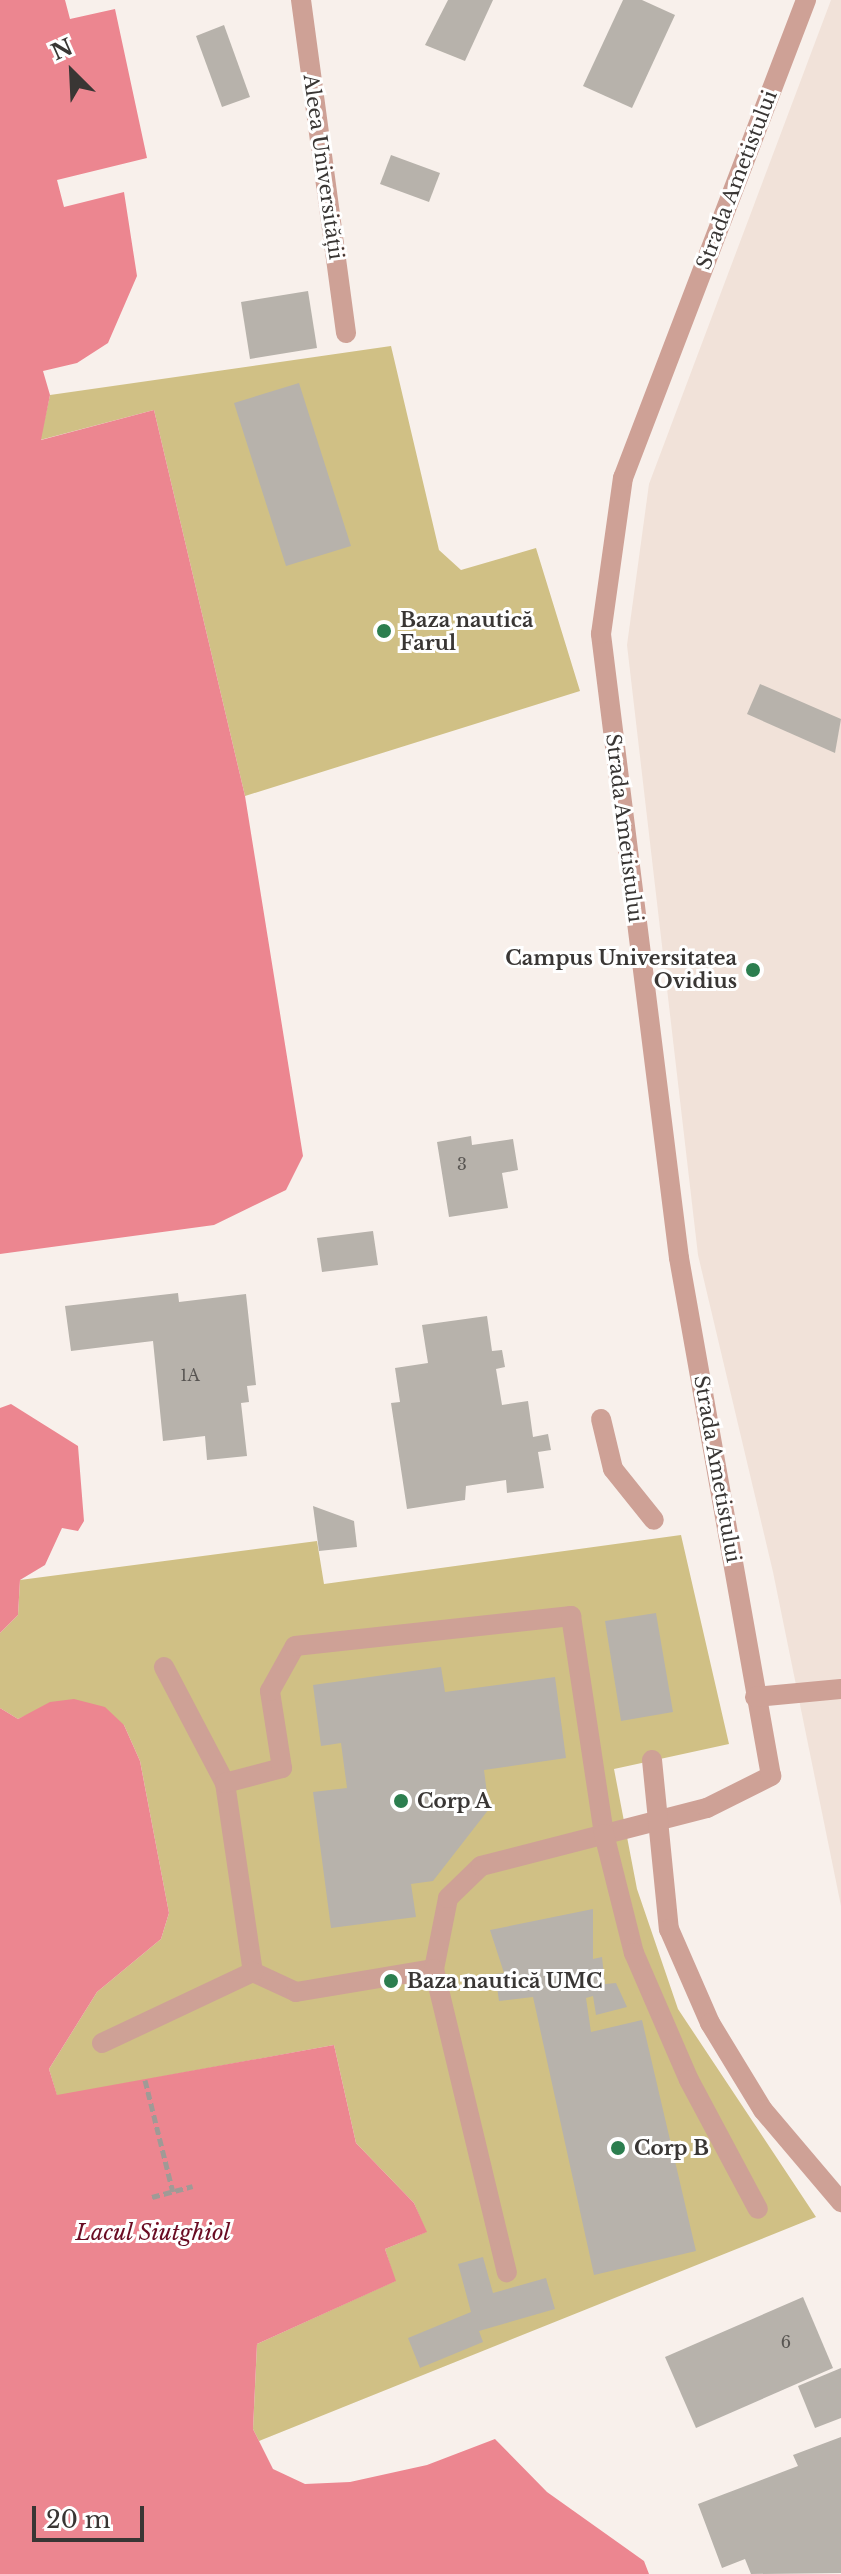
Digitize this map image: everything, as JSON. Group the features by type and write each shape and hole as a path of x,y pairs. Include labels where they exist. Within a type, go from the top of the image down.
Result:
{"street":[{"name":"Aleea Universității","path":"301,0 346,333"},
{"name":"Strada Ametistului","path":"661,1821 707,1808 771,1776 679,1258 601,634 623,478 806,0"},
{"path":"601,1419 613,1469 654,1520"},
{"path":"225,1783 282,1768 270,1691 295,1646 571,1616 604,1834 634,1953 689,2080 758,2209"},
{"path":"164,1667 225,1783 253,1972"},
{"path":"755,1697 841,1689"},
{"path":"652,1760 661,1821 669,1929 710,2023 763,2110 841,2202"},
{"path":"507,2272 434,1969 448,1898 481,1866 661,1821"},
{"path":"253,1972 296,1992 434,1969"},
{"path":"102,2043 253,1972"}],"path":[{"path":"145,2080 173,2192"},
{"path":"152,2197 193,2186"}],"shaded area":[{"name":"Campus Universitatea Ovidius","path":"831,0 841,0 841,1906 773,1572 698,1255 627,645 649,484"},
{"name":"Baza nautică Farul","path":"391,346 439,550 461,570 536,548 580,691 245,796 154,410 40,440 50,395"},
{"name":"Baza nautică UMC","path":"681,1535 729,1744 614,1769 637,1889 678,2009 816,2217 259,2441 253,2429 257,2344 395,2281 385,2249 426,2232 414,2203 356,2143 334,2045 57,2096 49,2069 97,1992 161,1939 169,1913 140,1761 124,1725 42,1708 18,1719 0,1708 0,1633 18,1615 20,1580 317,1541 324,1584"}],"water":[{"path":"0,0 65,0 70,19 115,9 147,158 57,180 64,207 124,192 137,276 108,343 77,363 43,371 50,395 41,440 154,410 245,796 303,1156 286,1190 214,1225 0,1254"},
{"path":"11,1404 78,1446 84,1521 78,1531 62,1528 45,1565 20,1580 18,1615 0,1633 0,1408"},
{"name":"Lacul Siutghiol","path":"74,1699 105,1707 124,1725 140,1761 169,1913 161,1939 97,1992 49,2069 57,2095 334,2045 356,2143 414,2203 427,2232 385,2249 396,2281 257,2344 253,2429 273,2469 305,2484 350,2482 427,2465 495,2439 547,2492 644,2561 649,2574 0,2574 0,1708 18,1719 50,1702"}],"building":[{"path":"448,0 493,0 465,61 425,45"},
{"path":"623,0 642,0 675,15 632,108 583,86"},
{"path":"224,25 250,97 222,107 196,36"},
{"path":"391,155 440,173 429,202 380,184"},
{"path":"308,291 317,348 250,359 241,302"},
{"path":"299,383 351,546 286,566 234,403"},
{"path":"760,684 841,719 835,753 747,714"},
{"path":"471,1136 472,1145 513,1139 518,1170 502,1173 508,1208 449,1217 437,1142"},
{"path":"373,1231 378,1265 322,1272 317,1238"},
{"path":"178,1293 179,1302 246,1294 256,1385 247,1386 249,1402 241,1403 247,1456 207,1460 205,1436 163,1441 153,1341 71,1351 65,1306"},
{"path":"487,1316 492,1351 502,1350 505,1367 496,1369 502,1405 528,1401 533,1437 548,1434 551,1450 538,1452 544,1488 507,1493 506,1480 466,1486 465,1500 407,1509 391,1403 400,1402 395,1368 428,1363 422,1325"},
{"path":"313,1506 354,1521 357,1547 319,1551"},
{"path":"656,1613 673,1712 621,1721 605,1621"},
{"name":"Corp A","path":"441,1667 445,1692 555,1677 566,1758 484,1770 489,1809 433,1881 411,1884 416,1917 331,1928 313,1792 347,1788 341,1743 321,1746 313,1685"},
{"name":"Corp B","path":"593,1909 593,1959 602,1957 605,1984 616,1983 627,2007 596,2015 593,1996 586,1998 591,2032 642,2020 696,2251 594,2275 533,1997 499,2001 495,1974 504,1973 490,1930"},
{"path":"483,2257 493,2293 546,2278 555,2309 479,2331 483,2342 420,2368 408,2338 471,2312 458,2264"},
{"path":"803,2297 833,2368 696,2428 665,2357"},
{"path":"841,2368 841,2418 815,2428 798,2386"},
{"path":"841,2437 841,2573 751,2574 745,2559 722,2568 698,2504 798,2466 793,2455"}],"place":[{"name":"Baza nautică Farul","path":"384,631"},
{"name":"Campus Universitatea Ovidius","path":"753,970"},
{"name":"Corp A","path":"401,1801"},
{"name":"Baza nautică UMC","path":"391,1981"},
{"name":"Corp B","path":"618,2148"}]}
